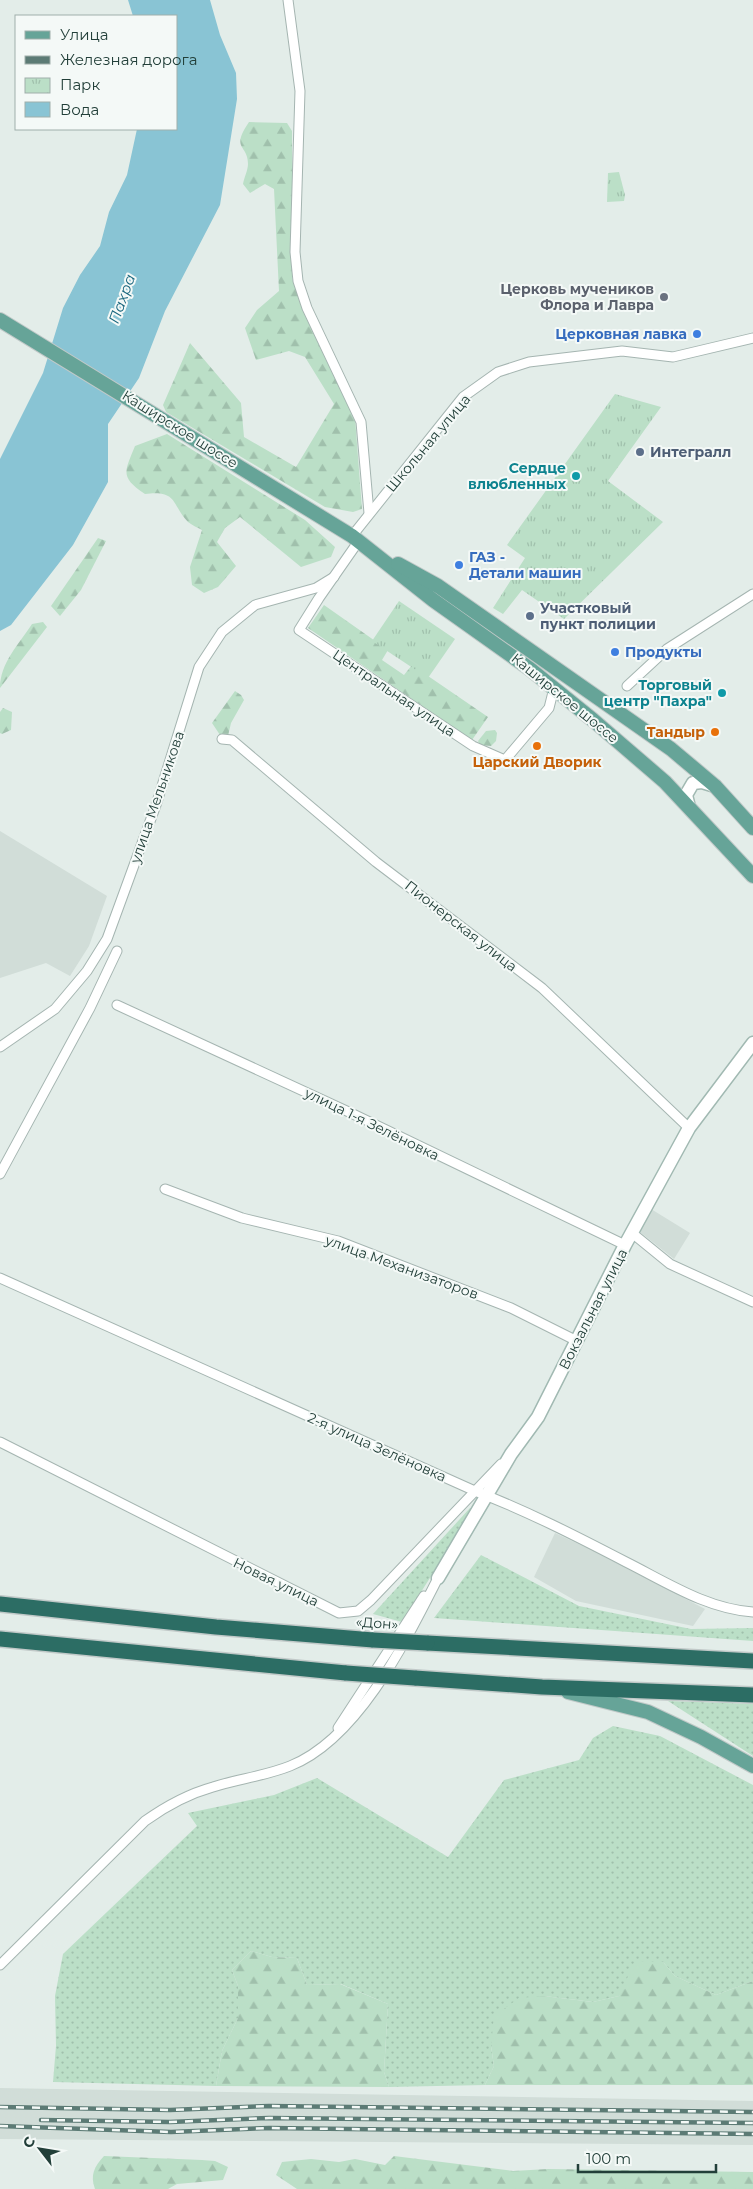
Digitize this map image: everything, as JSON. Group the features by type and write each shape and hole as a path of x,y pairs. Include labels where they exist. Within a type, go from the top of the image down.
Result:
{"highway":[{"name":"«Дон»","path":"0,1604 216,1627 374,1640 753,1661"},
{"path":"0,1639 346,1673 542,1687 753,1695"}],"main road":[{"name":"Каширское шоссе","path":"5,323 154,412 355,539 438,586 671,749 714,786 753,828"},
{"name":"Каширское шоссе","path":"355,539 554,688 657,775 753,876"},
{"path":"542,1687 648,1712 701,1737 753,1766"}],"street":[{"path":"288,0 300,91 295,252 298,281 307,308 361,422 369,512"},
{"name":"Школьная улица","path":"355,539 369,512 401,477 463,397 498,372 529,362 622,351 673,357 753,338"},
{"name":"Центральная улица","path":"355,539 334,577 300,630 473,746 505,760 549,708 554,688"},
{"name":"улица Мельникова","path":"0,1048 55,1009 87,971 107,939 156,805 199,668 222,632 255,605 316,588 334,577"},
{"path":"627,686 667,649 753,594"},
{"name":"Пионерская улица","path":"222,739 232,740 376,862 542,988 689,1128"},
{"path":"689,807 686,795 693,783 702,782 714,786"},
{"path":"0,1174 86,1016 117,951"},
{"name":"улица 1-я Зелёновка","path":"117,1005 342,1109 625,1245"},
{"name":"Вокзальная улица","path":"438,1578 511,1454 538,1417 625,1245 689,1128 753,1043"},
{"name":"улица Механизаторов","path":"165,1189 242,1218 338,1241 511,1308 576,1341"},
{"path":"632,1233 670,1264 753,1302"},
{"name":"2-я улица Зелёновка","path":"0,1278 488,1496 526,1510 699,1598 738,1611 753,1612"},
{"name":"Новая улица","path":"0,1442 339,1613 358,1611 371,1600 511,1454"},
{"path":"0,1965 145,1821 160,1810 207,1789 290,1766 321,1749 350,1723 365,1704 418,1619 438,1578"}],"shaded area":[{"path":"0,831 107,896 89,946 70,976 46,963 0,978"},
{"path":"651,1209 690,1233 674,1259 640,1232"},
{"path":"555,1533 598,1553 705,1609 693,1626 576,1601 534,1577"},
{"path":"0,2088 753,2101 753,2145 0,2139"}],"green space":[{"path":"249,122 287,123 292,131 292,278 301,305 355,418 362,509 353,512 325,507 166,412 163,405 190,343 241,403 244,437 296,467 334,404 305,357 289,351 256,360 245,328 257,310 279,291 274,189 265,184 250,193 243,184 248,164 240,142"},
{"path":"619,172 625,195 624,201 607,202 608,173"},
{"path":"615,394 661,407 608,481 663,522 564,619 522,590 503,614 493,608 525,558 507,545"},
{"path":"167,434 305,520 335,547 331,557 301,567 240,517 225,528 217,542 236,566 218,587 204,593 192,585 190,567 202,530 188,522 169,496 156,493 145,494 131,483 126,473 135,446"},
{"path":"98,538 106,541 81,590 60,616 51,606"},
{"path":"399,601 455,639 428,678 372,641"},
{"path":"324,605 388,650 382,660 404,675 412,665 488,717 472,740 308,628"},
{"path":"43,622 47,627 0,688 3,670 11,654 32,624"},
{"path":"235,691 244,700 231,723 228,736 220,735 212,723"},
{"path":"3,708 12,712 11,730 2,734 0,733 0,712"},
{"path":"495,730 497,733 496,741 491,746 480,745 478,741 486,731"},
{"path":"470,1508 473,1510 402,1622 373,1614"},
{"path":"481,1555 579,1606 691,1629 753,1628 753,1641 434,1618"},
{"path":"668,1701 753,1704 753,1756"},
{"path":"613,1726 660,1736 753,1785 753,1981 716,1995 675,1976 663,1962 619,1996 593,2002 544,1996 491,2046 494,2066 485,2085 389,2087 384,2072 388,2004 341,1984 307,1985 297,1958 272,1957 251,1951 232,1970 238,1986 238,2018 222,2051 216,2086 53,2082 56,2046 55,1996 63,1954 197,1826 188,1813 274,1795 317,1778 448,1857 504,1780 579,1760 593,1738"},
{"path":"251,1951 272,1957 297,1958 307,1985 340,1984 388,2004 384,2072 389,2087 216,2086 222,2051 238,2018 238,1986 232,1970"},
{"path":"635,1961 663,1962 675,1976 716,1995 753,1981 753,2085 485,2085 494,2066 491,2046 494,2016 519,1998 544,1996 593,2002 619,1996"},
{"path":"104,2156 215,2161 228,2167 223,2180 177,2184 168,2189 95,2189 94,2171"},
{"path":"394,2156 513,2171 548,2169 753,2172 753,2189 297,2189 276,2175 282,2162 311,2159 339,2162 355,2159 385,2165"}],"water":[{"name":"Пахра","path":"128,0 210,0 220,35 236,73 237,99 220,205 165,311 139,378 108,424 108,482 73,545 11,625 0,631 0,459 43,373 63,308 80,275 100,246 109,212 127,175 137,130 178,130 178,15 133,15"}],"railway":[{"path":"0,2107 170,2110 269,2106 753,2112"},
{"path":"41,2120 170,2122 269,2118 753,2123"},
{"path":"0,2126 171,2132 269,2128 753,2134"}],"place":[{"name":"Церковь мучеников Флора и Лавра","path":"664,297"},
{"name":"Церковная лавка","path":"697,334"},
{"name":"Интегралл","path":"640,452"},
{"name":"Сердце влюбленных","path":"576,476"},
{"name":"ГАЗ - Детали машин","path":"459,565"},
{"name":"Участковый пункт полиции","path":"530,616"},
{"name":"Продукты","path":"615,652"},
{"name":"Торговый центр \"Пахра\"","path":"722,693"},
{"name":"Тандыр","path":"715,732"},
{"name":"Царский Дворик","path":"537,746"}]}
